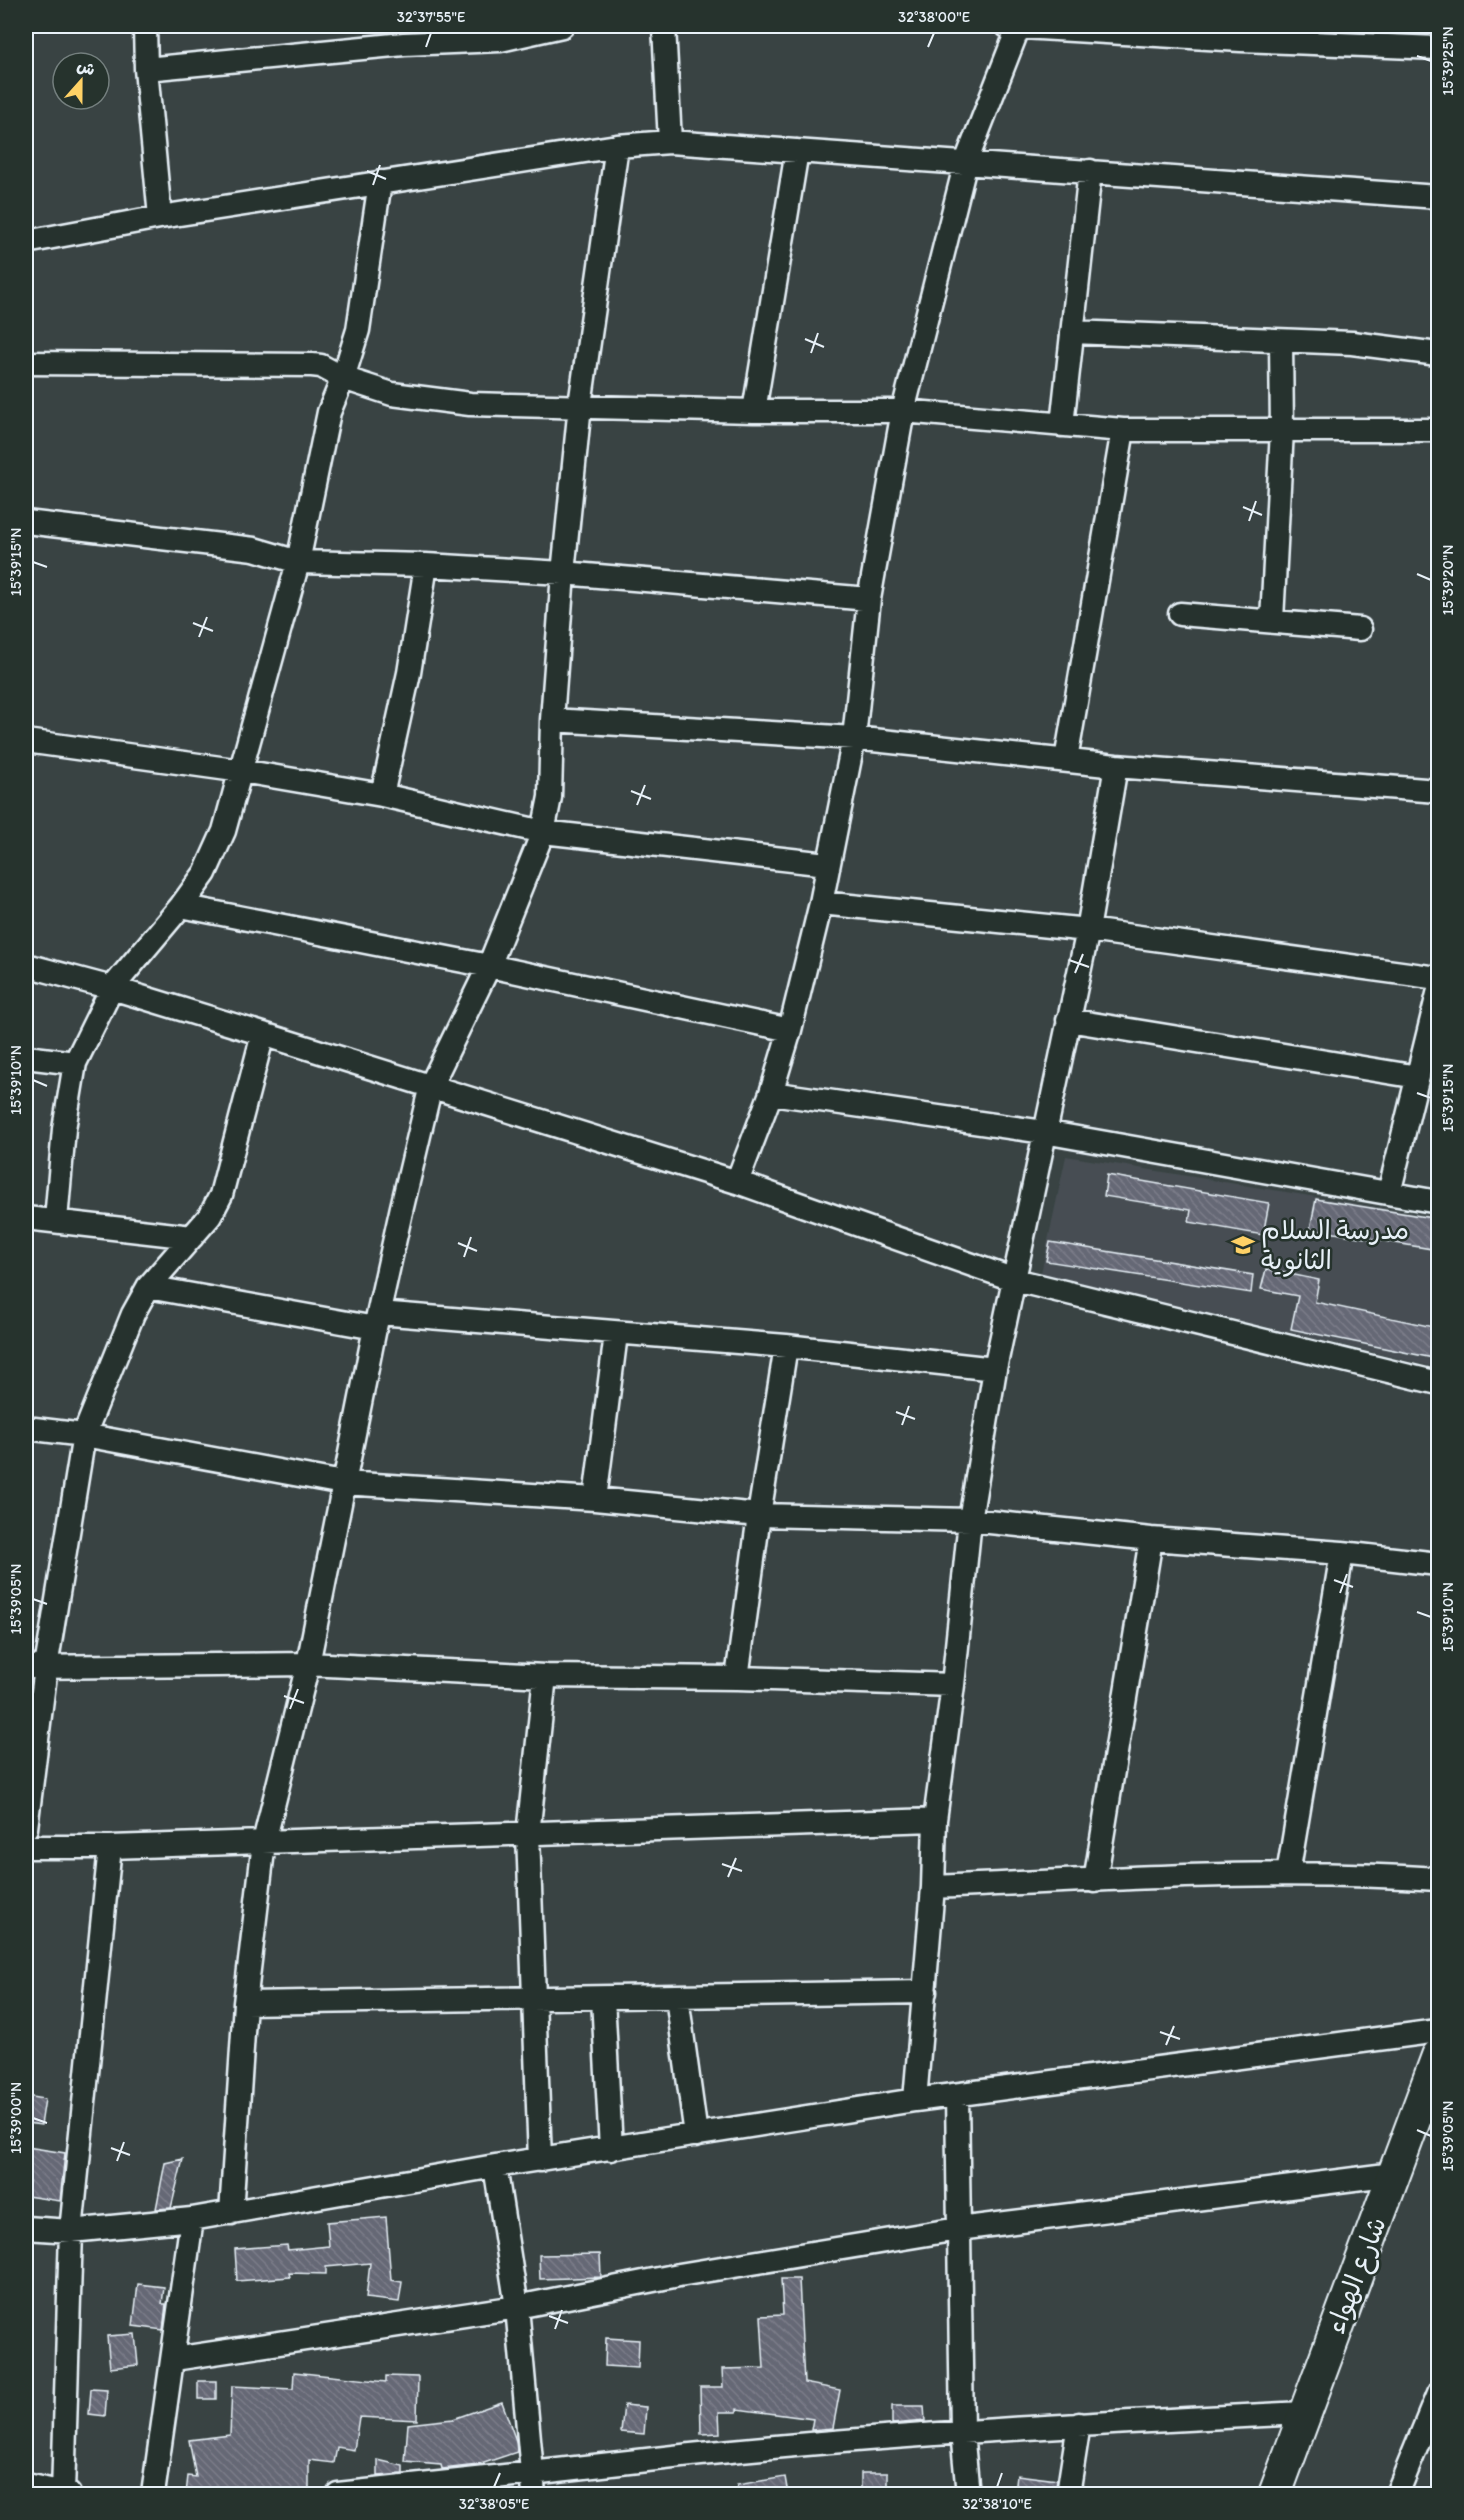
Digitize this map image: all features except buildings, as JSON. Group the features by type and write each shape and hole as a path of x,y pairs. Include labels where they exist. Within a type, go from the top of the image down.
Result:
{"street":[{"path":"145,26 146,69 160,217"},
{"path":"146,69 405,35 500,40 562,26"},
{"path":"664,26 670,142"},
{"path":"737,1182 771,1093 790,1030 821,903 854,738 869,599 903,411 966,162 1015,26 1242,33 1438,48"},
{"path":"26,242 160,217 380,182 617,146 670,142 1438,197"},
{"path":"231,2213 245,2003 264,1842 308,1664 377,1321 431,1085 489,966 543,832 550,797 552,720 562,573 580,405 617,146"},
{"path":"754,411 797,151"},
{"path":"1062,425 1090,171"},
{"path":"56,1220 64,1129 75,1063 112,988 181,906 205,873 216,851 242,771 298,562 326,420 343,378 360,321 380,182"},
{"path":"1072,332 1352,343 1438,354"},
{"path":"1272,620 1282,430 1281,342"},
{"path":"26,363 312,365 321,366 343,378 392,394 470,405 580,405 754,411 903,411 1123,430 1438,430"},
{"path":"1066,760 1123,430"},
{"path":"26,522 254,549 298,562 426,565 562,573 869,599"},
{"path":"382,795 409,673 426,565"},
{"path":"1180,614 1360,629"},
{"path":"552,720 854,738 1116,766 1438,791"},
{"path":"26,741 242,771 382,795 543,832 827,864"},
{"path":"915,2100 933,1887 935,1820 953,1685 970,1520 995,1369 1088,930 1116,766"},
{"path":"821,903 1088,930 1438,978"},
{"path":"181,906 489,966 790,1030"},
{"path":"26,965 112,988 431,1085 737,1182 1015,1280 1438,1383"},
{"path":"1389,1193 1438,994"},
{"path":"1068,1020 1418,1077"},
{"path":"26,1828 36,1667 84,1435 133,1314 148,1287 210,1216 221,1196 263,1034"},
{"path":"26,1057 75,1063"},
{"path":"771,1093 1044,1132 1438,1202"},
{"path":"26,1218 192,1237"},
{"path":"148,1287 377,1321 786,1346 995,1369"},
{"path":"595,1499 616,1334"},
{"path":"737,1678 759,1515 786,1346"},
{"path":"26,1428 84,1435 343,1483 595,1499 759,1515 970,1520 1151,1539 1342,1553 1438,1564"},
{"path":"1095,1881 1151,1539"},
{"path":"1288,1874 1342,1553"},
{"path":"36,1667 308,1664 545,1677 737,1678 953,1685"},
{"path":"540,2160 528,1834 545,1677"},
{"path":"26,1847 110,1847 935,1820"},
{"path":"26,2486 66,2494 70,2231 110,1847"},
{"path":"933,1887 1288,1874 1389,1875 1438,1879"},
{"path":"245,2003 925,1992"},
{"path":"677,1997 696,2135"},
{"path":"603,1998 611,2149"},
{"path":"26,2228 70,2231 192,2219 495,2166 915,2100 1438,2031"},
{"name":"شارع الهواء","path":"1275,2494 1438,2056"},
{"path":"957,2095 962,2432 968,2494"},
{"path":"495,2166 517,2307 533,2485"},
{"path":"174,2359 517,2307 679,2275 958,2229 1394,2174"},
{"path":"153,2494 174,2359 192,2219"},
{"path":"1397,2494 1438,2394"},
{"path":"338,2494 533,2485 692,2455 962,2432 1304,2413"},
{"path":"1068,2494 1079,2424"}],"shaded area":[{"name":"مدرسة السلام الثانوية","path":"1066,1156 1438,1217 1438,1368 1041,1273"}],"place":[{"name":"مدرسة السلام الثانوية","path":"1243,1245"}]}
